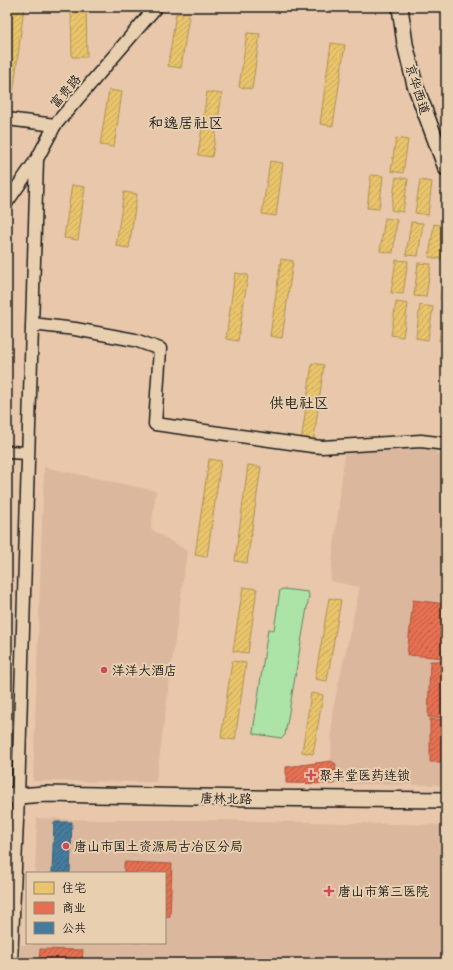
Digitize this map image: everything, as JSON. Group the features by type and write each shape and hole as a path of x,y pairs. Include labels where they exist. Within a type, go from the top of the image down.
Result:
{"main road":[{"name":"京华西道","path":"400,7 405,44 415,85 446,168"},
{"name":"唐林北路","path":"12,799 45,794 446,800"},
{"name":"唐林北路","path":"12,799 42,802 446,807"}],"street":[{"name":"富贵路","path":"7,202 37,159 55,125 156,7"},
{"path":"7,119 55,125"},
{"path":"11,963 12,799 28,453 37,159"},
{"path":"32,324 75,329 134,340 160,349 155,424 322,447 421,441 446,444"},
{"path":"7,452 28,453"}],"shaded area":[{"path":"437,445 436,454 443,455 444,451 446,451 446,785 334,784 336,764 331,761 332,713 360,587 330,581 345,450"},
{"name":"洋洋大酒店","path":"44,467 156,491 151,529 187,551 156,782 33,781"},
{"name":"唐山市第三医院","path":"37,818 443,825 442,963 20,963 20,945 166,944 166,872 35,872"}],"green space":[{"path":"283,589 308,592 309,596 285,735 282,738 255,734 253,732 268,629 274,630 280,590"}],"building: 住宅":[{"path":"9,7 24,7 12,103 7,102 7,21"},
{"path":"71,7 86,7 87,57 72,57"},
{"path":"307,7 321,7 320,11 307,9"},
{"path":"176,13 189,15 181,68 168,66"},
{"path":"247,33 260,34 252,89 239,87"},
{"path":"331,43 345,45 333,126 320,124"},
{"path":"109,90 122,92 114,147 100,145"},
{"path":"207,92 222,94 212,157 198,155"},
{"path":"396,138 408,140 403,173 391,171"},
{"path":"270,161 283,163 276,216 262,214"},
{"path":"371,175 383,176 379,209 367,208"},
{"path":"396,177 408,179 403,212 391,210"},
{"path":"420,180 432,182 428,215 415,213"},
{"path":"72,185 85,187 78,240 64,238"},
{"path":"124,192 137,194 129,248 116,246"},
{"path":"385,218 397,220 393,253 380,251"},
{"path":"411,222 423,223 418,256 406,255"},
{"path":"434,224 446,226 441,259 429,257"},
{"path":"281,259 293,261 282,338 270,336"},
{"path":"396,260 408,261 403,294 391,293"},
{"path":"418,263 431,264 426,297 414,296"},
{"path":"446,266 446,300 440,299"},
{"path":"235,273 248,275 238,341 226,339"},
{"path":"396,302 408,304 403,337 391,335"},
{"path":"420,305 433,307 428,340 416,338"},
{"path":"444,308 446,309 446,342 439,341"},
{"path":"312,363 324,365 313,445 301,443"},
{"path":"209,459 221,461 207,557 195,555"},
{"path":"248,465 261,467 247,563 235,561"},
{"path":"243,587 257,589 248,653 233,651"},
{"path":"329,598 341,600 327,681 315,679"},
{"path":"232,661 246,663 235,740 221,738"},
{"path":"311,693 323,695 313,754 302,752"}],"building: 商业":[{"path":"413,600 446,604 446,658 407,655"},
{"path":"430,661 446,661 446,718 428,717"},
{"path":"430,719 446,720 446,762 430,762"},
{"name":"聚丰堂医药连锁","path":"331,761 336,764 334,784 286,783 286,767"},
{"path":"124,862 172,864 170,917 166,917 166,872 124,872"},
{"path":"40,949 83,950 82,963 39,963"}],"building: 公共":[{"name":"唐山市国土资源局古冶区分局","path":"54,822 72,822 70,872 52,872"}],"place":[{"name":"洋洋大酒店","path":"104,670"},
{"name":"聚丰堂医药连锁","path":"311,775"},
{"name":"唐山市国土资源局古冶区分局","path":"66,846"},
{"name":"唐山市第三医院","path":"329,891"}],"district":[{"name":"和逸居社区","path":"186,123"},
{"name":"供电社区","path":"299,403"}]}
